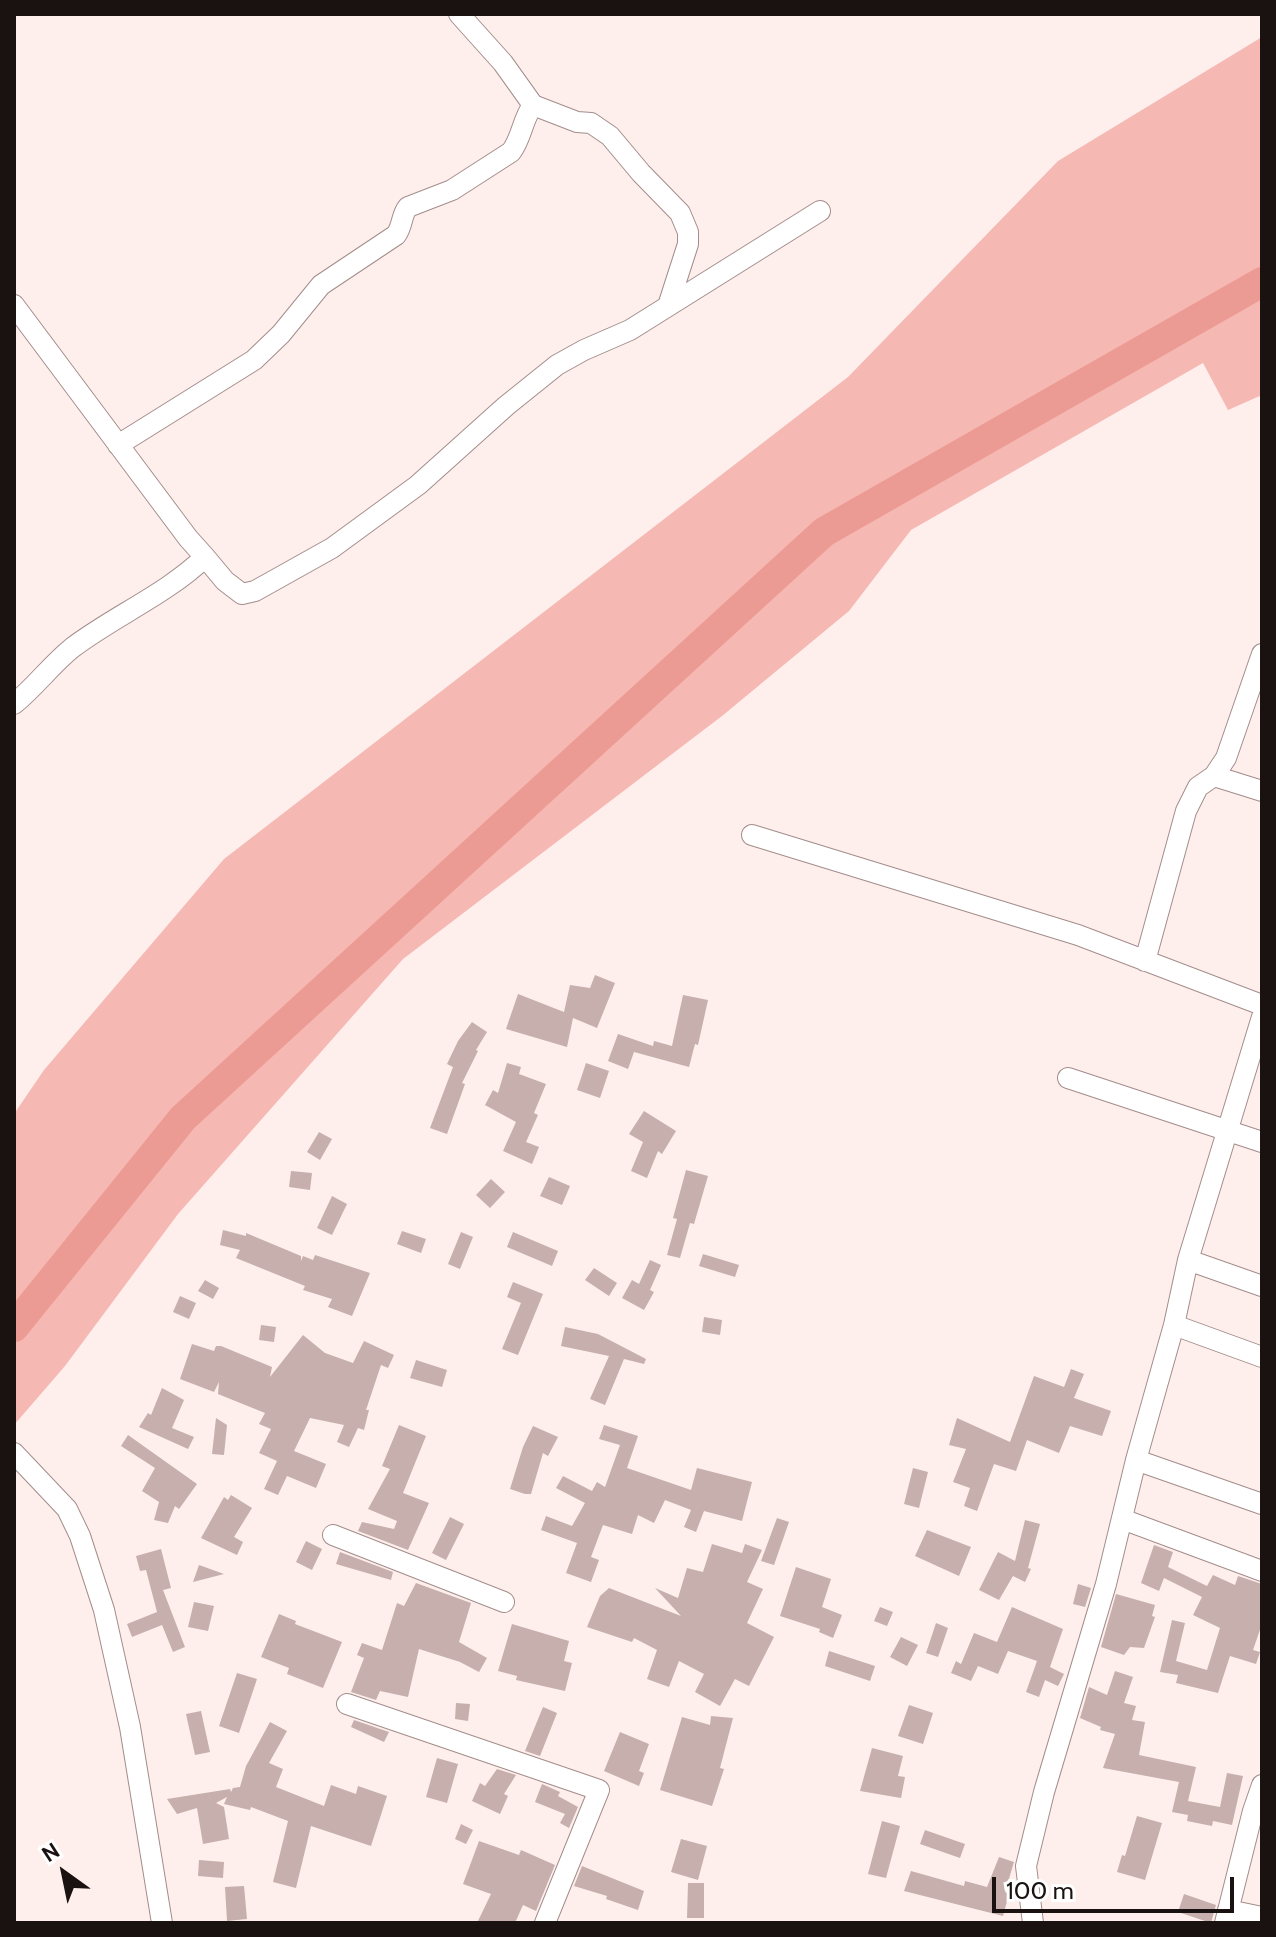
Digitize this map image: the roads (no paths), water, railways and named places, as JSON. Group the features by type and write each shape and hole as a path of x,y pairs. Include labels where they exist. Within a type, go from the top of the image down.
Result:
{"street":[{"path":"459,14 503,63 533,105 577,122 591,123 610,136 680,213 688,232 688,244 668,306"},
{"path":"118,445 254,360 281,334 321,285 396,235 402,228 408,207 452,190 511,152 516,146 525,116 533,105"},
{"path":"14,305 205,557 242,594 255,591 332,548 418,485 557,365 630,330 820,211"},
{"path":"14,704 69,650 189,572 205,557"},
{"path":"1145,961 1186,811 1198,787 1214,776 1226,758 1262,654"},
{"path":"1214,776 1262,791"},
{"path":"752,835 1078,935 1262,1005"},
{"path":"1033,1923 1026,1866 1044,1792 1106,1584 1188,1260 1262,1017"},
{"path":"1068,1078 1262,1142"},
{"path":"1188,1260 1262,1286"},
{"path":"1174,1325 1262,1357"},
{"path":"14,1453 67,1509 80,1536 104,1610 130,1727 162,1923"},
{"path":"1136,1460 1262,1504"},
{"path":"1122,1519 1262,1571"},
{"path":"333,1535 504,1602"},
{"path":"347,1704 599,1790 545,1923"},
{"path":"1262,1785 1226,1916 1262,1917"}],"waterway":[{"path":"14,1327 183,1118 824,532 1262,282"}]}
